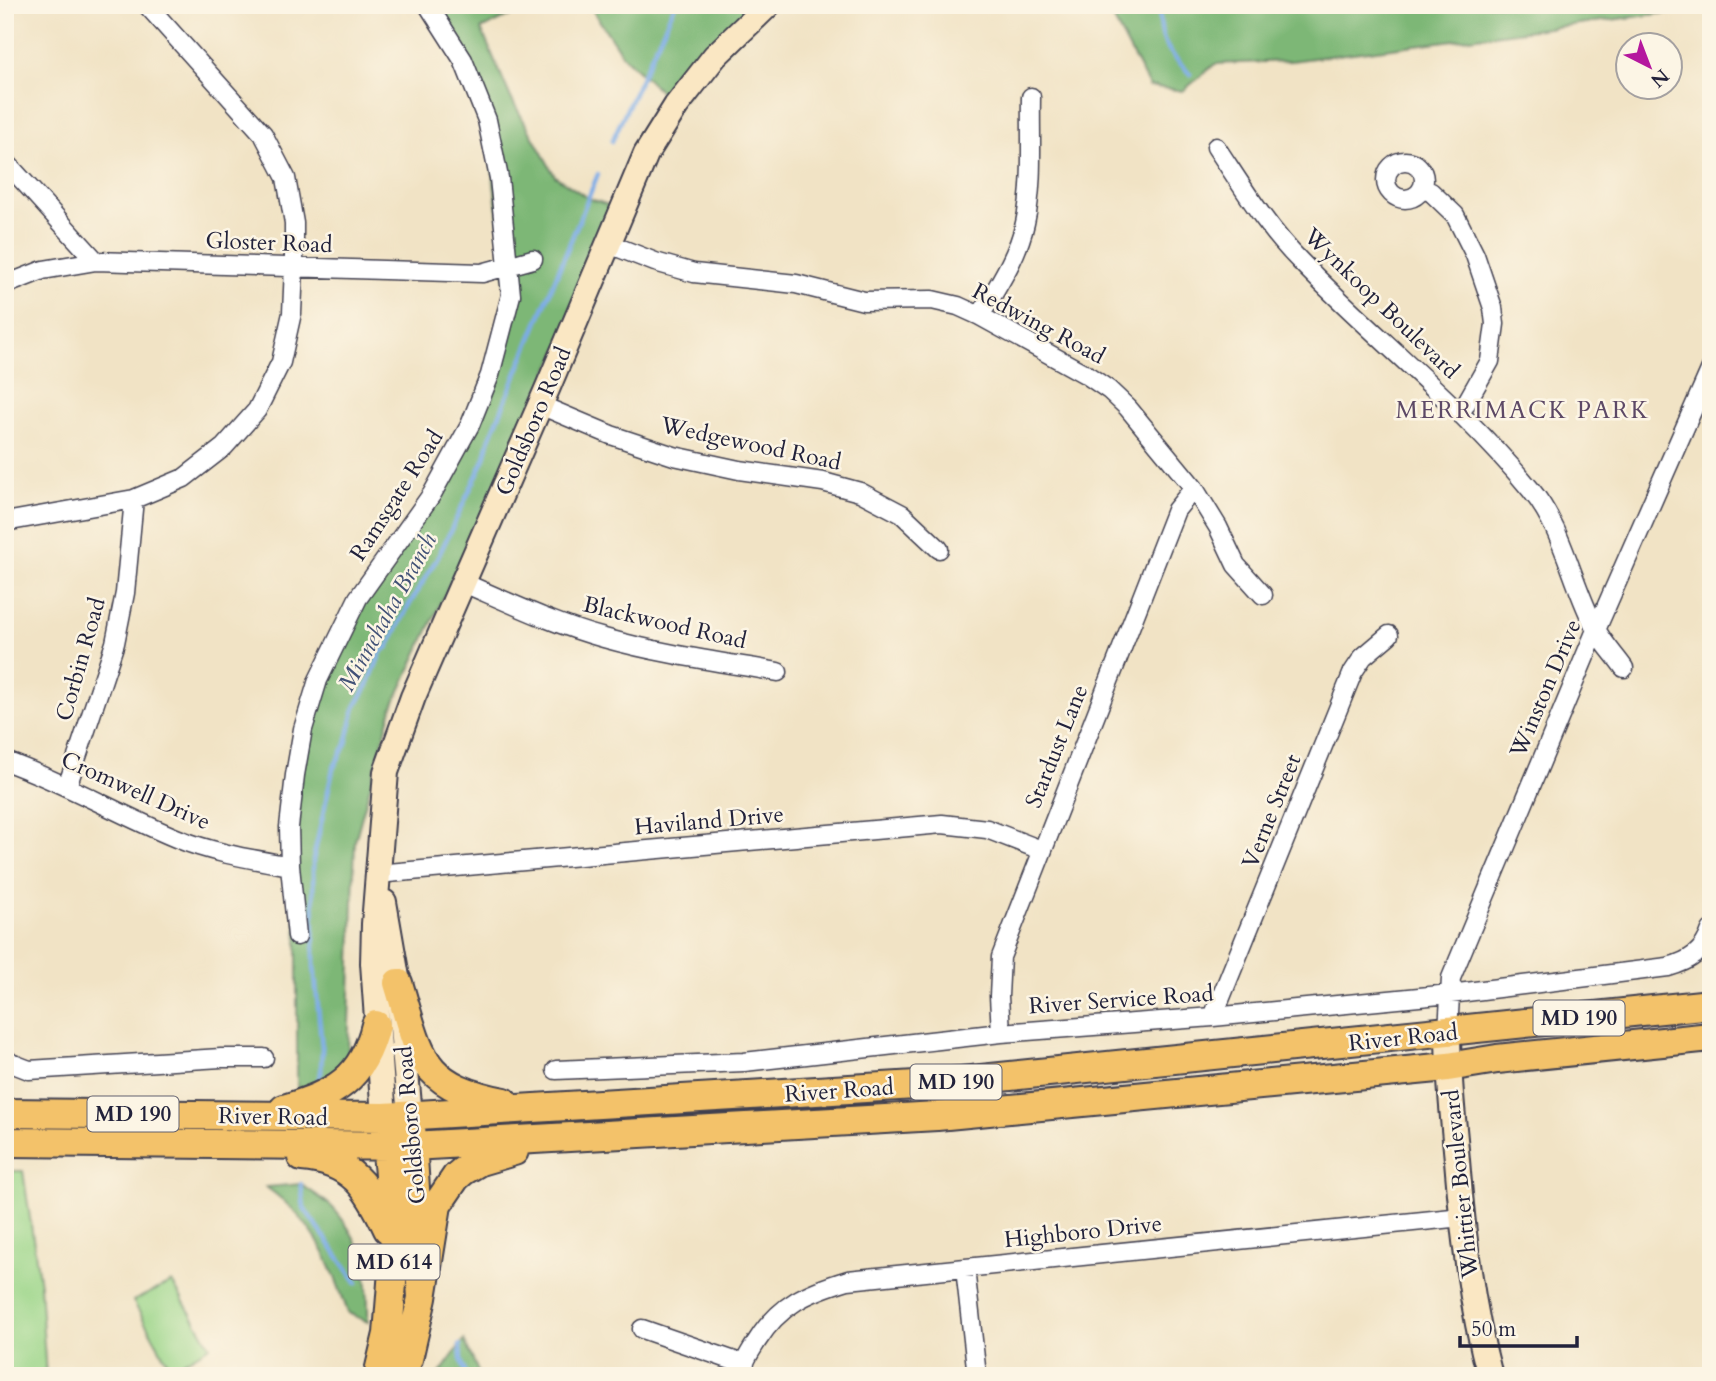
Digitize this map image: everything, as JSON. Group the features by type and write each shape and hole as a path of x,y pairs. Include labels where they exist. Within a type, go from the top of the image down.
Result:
{"main road":[{"name":"Goldsboro Road","path":"397,1116 376,1025 373,963 386,772 413,697 646,154 676,106 715,56 768,5"},
{"name":"Goldsboro Road","path":"377,874 398,983 399,1146 422,1298 408,1359 401,1376"},
{"path":"398,983 424,1060 443,1082 475,1097 536,1109"},
{"name":"River Road","path":"5,1113 397,1116 932,1084 1711,1004"},
{"path":"260,1116 330,1093 346,1081 371,1048 376,1025"},
{"name":"Whittier Boulevard","path":"1448,1032 1448,1067 1462,1217 1476,1326 1490,1376"},
{"name":"River Road","path":"5,1142 399,1146 937,1116 1448,1067 1497,1059 1711,1037"},
{"path":"422,1298 437,1205 456,1177 480,1161 530,1146 606,1135"},
{"path":"226,1144 335,1164 366,1187 395,1245"},
{"name":"Goldsboro Road","path":"377,1376 387,1334 395,1245 399,1146"}],"street":[{"path":"5,522 134,499 184,478 224,447 257,410 281,362 292,313 294,267 294,223 286,178 263,134 147,5"},
{"name":"Ramsgate Road","path":"297,936 289,827 303,729 318,680 358,598 432,494 470,425 490,375 508,309 510,295 499,178 487,120 463,60 431,6"},
{"path":"980,317 1012,260 1025,224 1029,194 1031,97"},
{"name":"Wynkoop Boulevard","path":"1216,147 1259,212 1299,261 1460,414 1507,461 1534,494 1558,536 1596,630 1624,668"},
{"path":"5,161 96,261"},
{"path":"1422,188 1431,192 1455,215 1475,256 1493,308 1495,324 1490,361 1460,414"},
{"name":"Redwing Road","path":"609,244 654,262 694,273 796,284 864,301 932,300 958,306 980,317 1087,375 1109,390 1128,408 1194,488 1218,527 1236,565 1263,595"},
{"name":"Gloster Road","path":"5,285 43,270 96,261 482,273 533,259"},
{"name":"Winston Drive","path":"1448,1032 1451,978 1596,630 1711,368"},
{"name":"Wedgewood Road","path":"540,405 611,435 674,456 739,470 823,482 860,492 902,514 939,549"},
{"name":"Stardust Lane","path":"1001,1033 1001,957 1176,510 1194,488"},
{"name":"Corbin Road","path":"67,788 115,643 125,593 134,499"},
{"name":"Blackwood Road","path":"464,583 538,615 603,638 664,652 778,672"},
{"name":"Verne Street","path":"1213,1017 1353,673 1363,657 1389,635"},
{"name":"Cromwell Drive","path":"5,761 33,771 178,839 228,855 290,866"},
{"name":"Haviland Drive","path":"377,874 942,824 987,829 1041,850"},
{"name":"River Service Road","path":"556,1070 744,1062 1001,1033 1450,995 1668,967 1687,962 1700,951 1711,930"},
{"path":"5,1058 29,1070 221,1058 264,1058"},
{"name":"Highboro Drive","path":"742,1370 768,1324 788,1305 811,1291 848,1280 1462,1217"},
{"path":"965,1268 977,1376"},
{"path":"642,1329 742,1370"}],"green space":[{"path":"434,5 534,5 481,29 511,98 555,176 588,198 623,210 392,708 355,841 348,1054 331,1080 297,1094 297,936 289,827 318,680 470,425 508,309 487,120"},
{"path":"589,5 768,5 676,106 623,56"},
{"path":"1106,5 1711,7 1291,61 1215,64 1183,91 1149,86"},
{"path":"5,1171 23,1171 40,1285 46,1376 5,1376"},
{"path":"301,1184 333,1208 352,1234 366,1275 368,1322 348,1313 318,1242 297,1213 266,1187"},
{"path":"172,1282 210,1346 171,1369 133,1301"},
{"path":"464,1340 480,1376 438,1376"}],"waterway":[{"name":"Minnehaha Branch","path":"612,141 675,5"},
{"path":"1160,5 1165,44 1190,74"},
{"name":"Minnehaha Branch","path":"316,1085 321,1073 322,1048 314,966 313,860 333,769 346,744 355,707 368,685 381,652 388,647 439,555 485,458 489,441 598,174"},
{"name":"Minnehaha Branch","path":"301,1184 304,1208 357,1283"},
{"name":"Minnehaha Branch","path":"460,1345 466,1376"}],"district":[{"name":"MERRIMACK PARK","path":"1523,410"}]}
